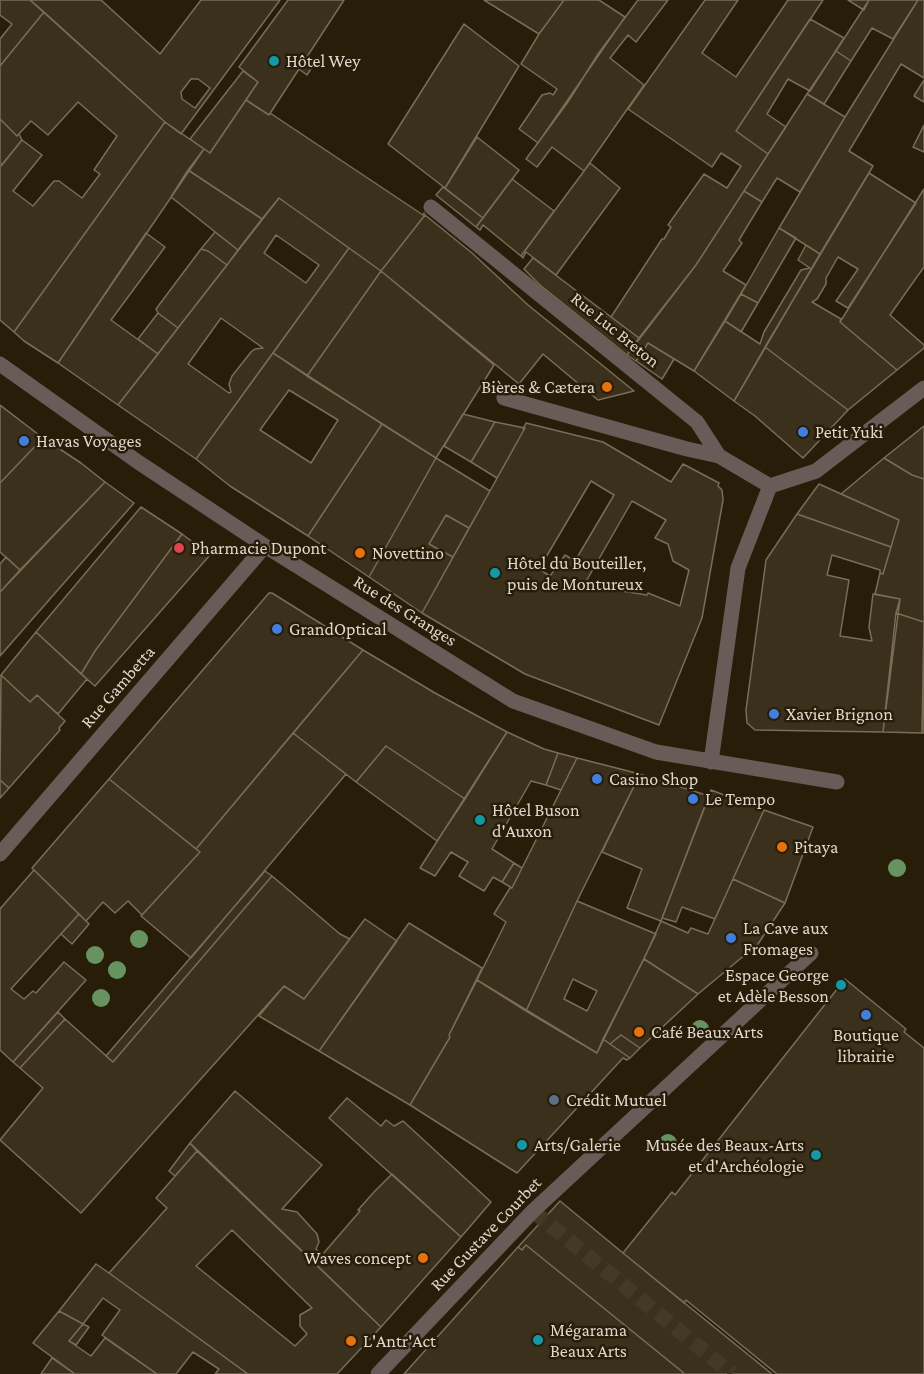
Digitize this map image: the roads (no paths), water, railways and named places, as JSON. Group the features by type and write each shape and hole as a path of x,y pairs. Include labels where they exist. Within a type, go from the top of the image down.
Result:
{"street":[{"name":"Rue Luc Breton","path":"431,207 697,422 719,456 770,486"},
{"name":"Rue des Granges","path":"0,364 138,462 265,546 513,701 656,752 837,782"},
{"path":"711,762 738,568 770,486 816,471 924,387"},
{"path":"504,398 719,456"},
{"name":"Rue Gambetta","path":"0,854 265,546"},
{"name":"Rue Gustave Courbet","path":"378,1374 532,1211 811,953"}],"tunnel":[{"path":"533,1211 732,1374"}],"place":[{"name":"Hôtel Wey","path":"274,61"},
{"name":"Bières & Cætera","path":"607,387"},
{"name":"Petit Yuki","path":"803,432"},
{"name":"Havas Voyages","path":"24,441"},
{"name":"Pharmacie Dupont","path":"179,548"},
{"name":"Novettino","path":"360,553"},
{"name":"Hôtel du Bouteiller, puis de Montureux","path":"495,573"},
{"name":"GrandOptical","path":"277,629"},
{"name":"Xavier Brignon","path":"774,714"},
{"name":"Casino Shop","path":"597,779"},
{"name":"Le Tempo","path":"693,799"},
{"name":"Hôtel Buson d'Auxon","path":"480,820"},
{"name":"Pitaya","path":"782,847"},
{"name":"La Cave aux Fromages","path":"731,938"},
{"name":"Espace George et Adèle Besson","path":"841,985"},
{"name":"Boutique librairie","path":"866,1015"},
{"name":"Café Beaux Arts","path":"639,1032"},
{"name":"Crédit Mutuel","path":"554,1100"},
{"name":"Arts/Galerie","path":"522,1145"},
{"name":"Musée des Beaux-Arts et d'Archéologie","path":"816,1155"},
{"name":"Waves concept","path":"423,1258"},
{"name":"Mégarama Beaux Arts","path":"538,1340"},
{"name":"L'Antr'Act","path":"351,1341"}]}
